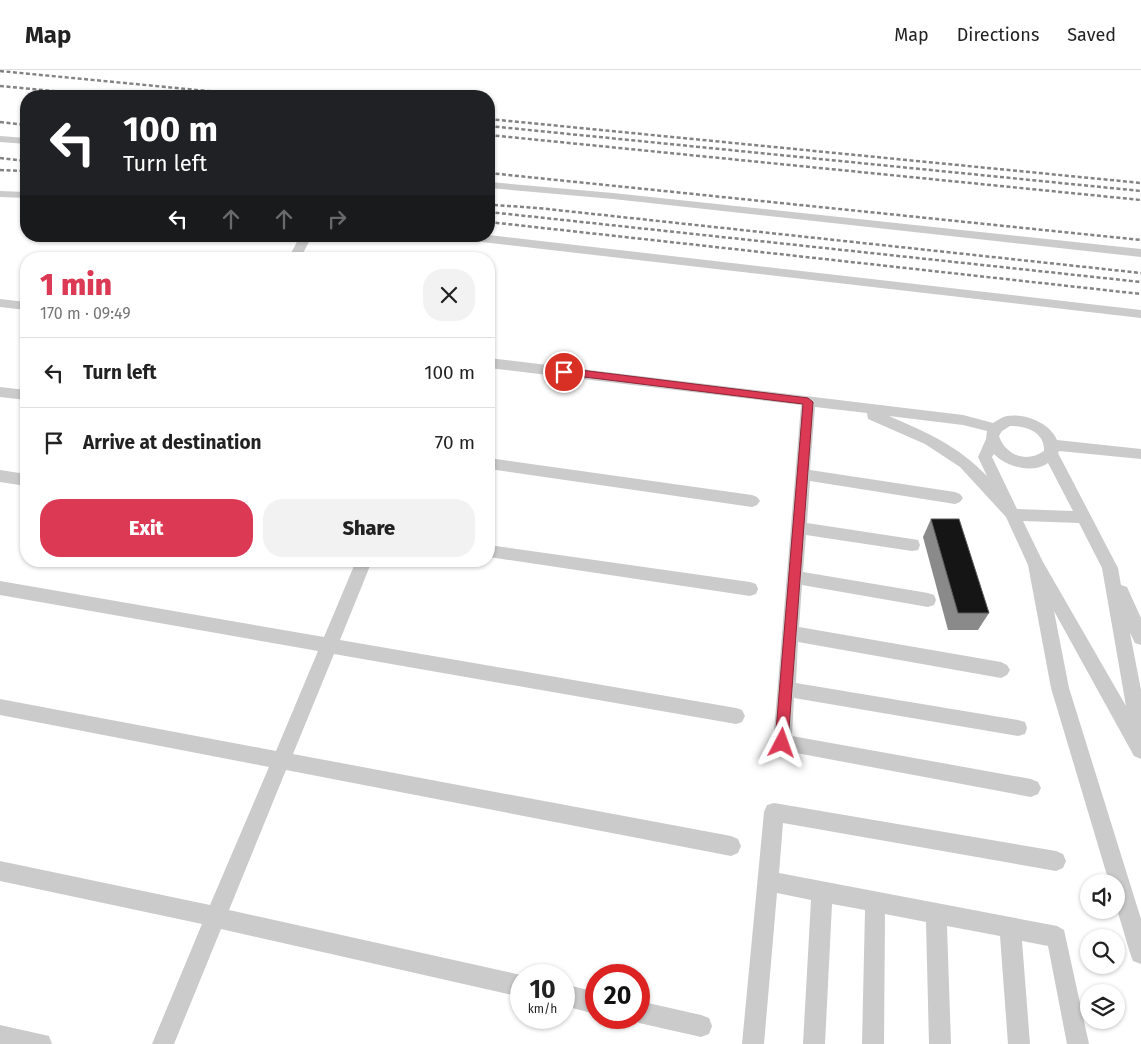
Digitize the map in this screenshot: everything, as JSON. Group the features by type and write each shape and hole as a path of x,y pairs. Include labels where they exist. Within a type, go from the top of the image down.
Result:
{"lane":[{"path":"0,138 20,140"},
{"path":"495,186 623,197 1141,253"},
{"path":"0,194 20,195"},
{"path":"495,240 1141,314"},
{"path":"0,303 20,305"},
{"path":"495,364 963,420 993,435 1003,454 1022,463 1040,462 1052,449"},
{"path":"0,392 20,394"},
{"path":"808,402 782,743 1031,788"},
{"path":"853,407 930,440 965,463 1013,515 1084,517"},
{"path":"1141,638 1110,568 1044,432 1026,422 1008,421 993,435 986,457 1036,565 1141,750"},
{"path":"1052,449 1141,454"},
{"path":"495,464 752,501"},
{"path":"802,474 955,498"},
{"path":"0,476 20,479"},
{"path":"798,528 912,545"},
{"path":"495,552 750,589"},
{"path":"1036,565 1060,688 1141,953"},
{"path":"163,1044 362,567"},
{"path":"1110,568 1141,740"},
{"path":"794,577 928,600"},
{"path":"0,588 736,716"},
{"path":"790,633 1001,670"},
{"path":"786,688 1018,728"},
{"path":"0,707 731,846"},
{"path":"753,1044 774,812 1056,860"},
{"path":"0,871 216,917 510,984"},
{"path":"767,881 1057,937 1078,1044"},
{"path":"814,1044 822,892"},
{"path":"873,1044 875,902"},
{"path":"936,913 940,1044"},
{"path":"1010,928 1019,1044"},
{"path":"650,1014 701,1026"},
{"path":"0,1036 40,1044"}],"building":[{"path":"931,519 959,519 989,613 958,613"}],"railway":[{"path":"0,71 197,90"},
{"path":"0,86 42,90"},
{"path":"495,120 1141,183"},
{"path":"0,122 20,124"},
{"path":"495,127 1141,191"},
{"path":"495,136 1141,200"},
{"path":"0,158 20,160"},
{"path":"0,170 20,171"},
{"path":"495,174 1141,240"},
{"path":"495,205 538,208 1141,273"},
{"path":"495,213 1141,282"},
{"path":"495,223 1141,294"}],"route":[{"path":"564,372 808,402 782,743"}]}
